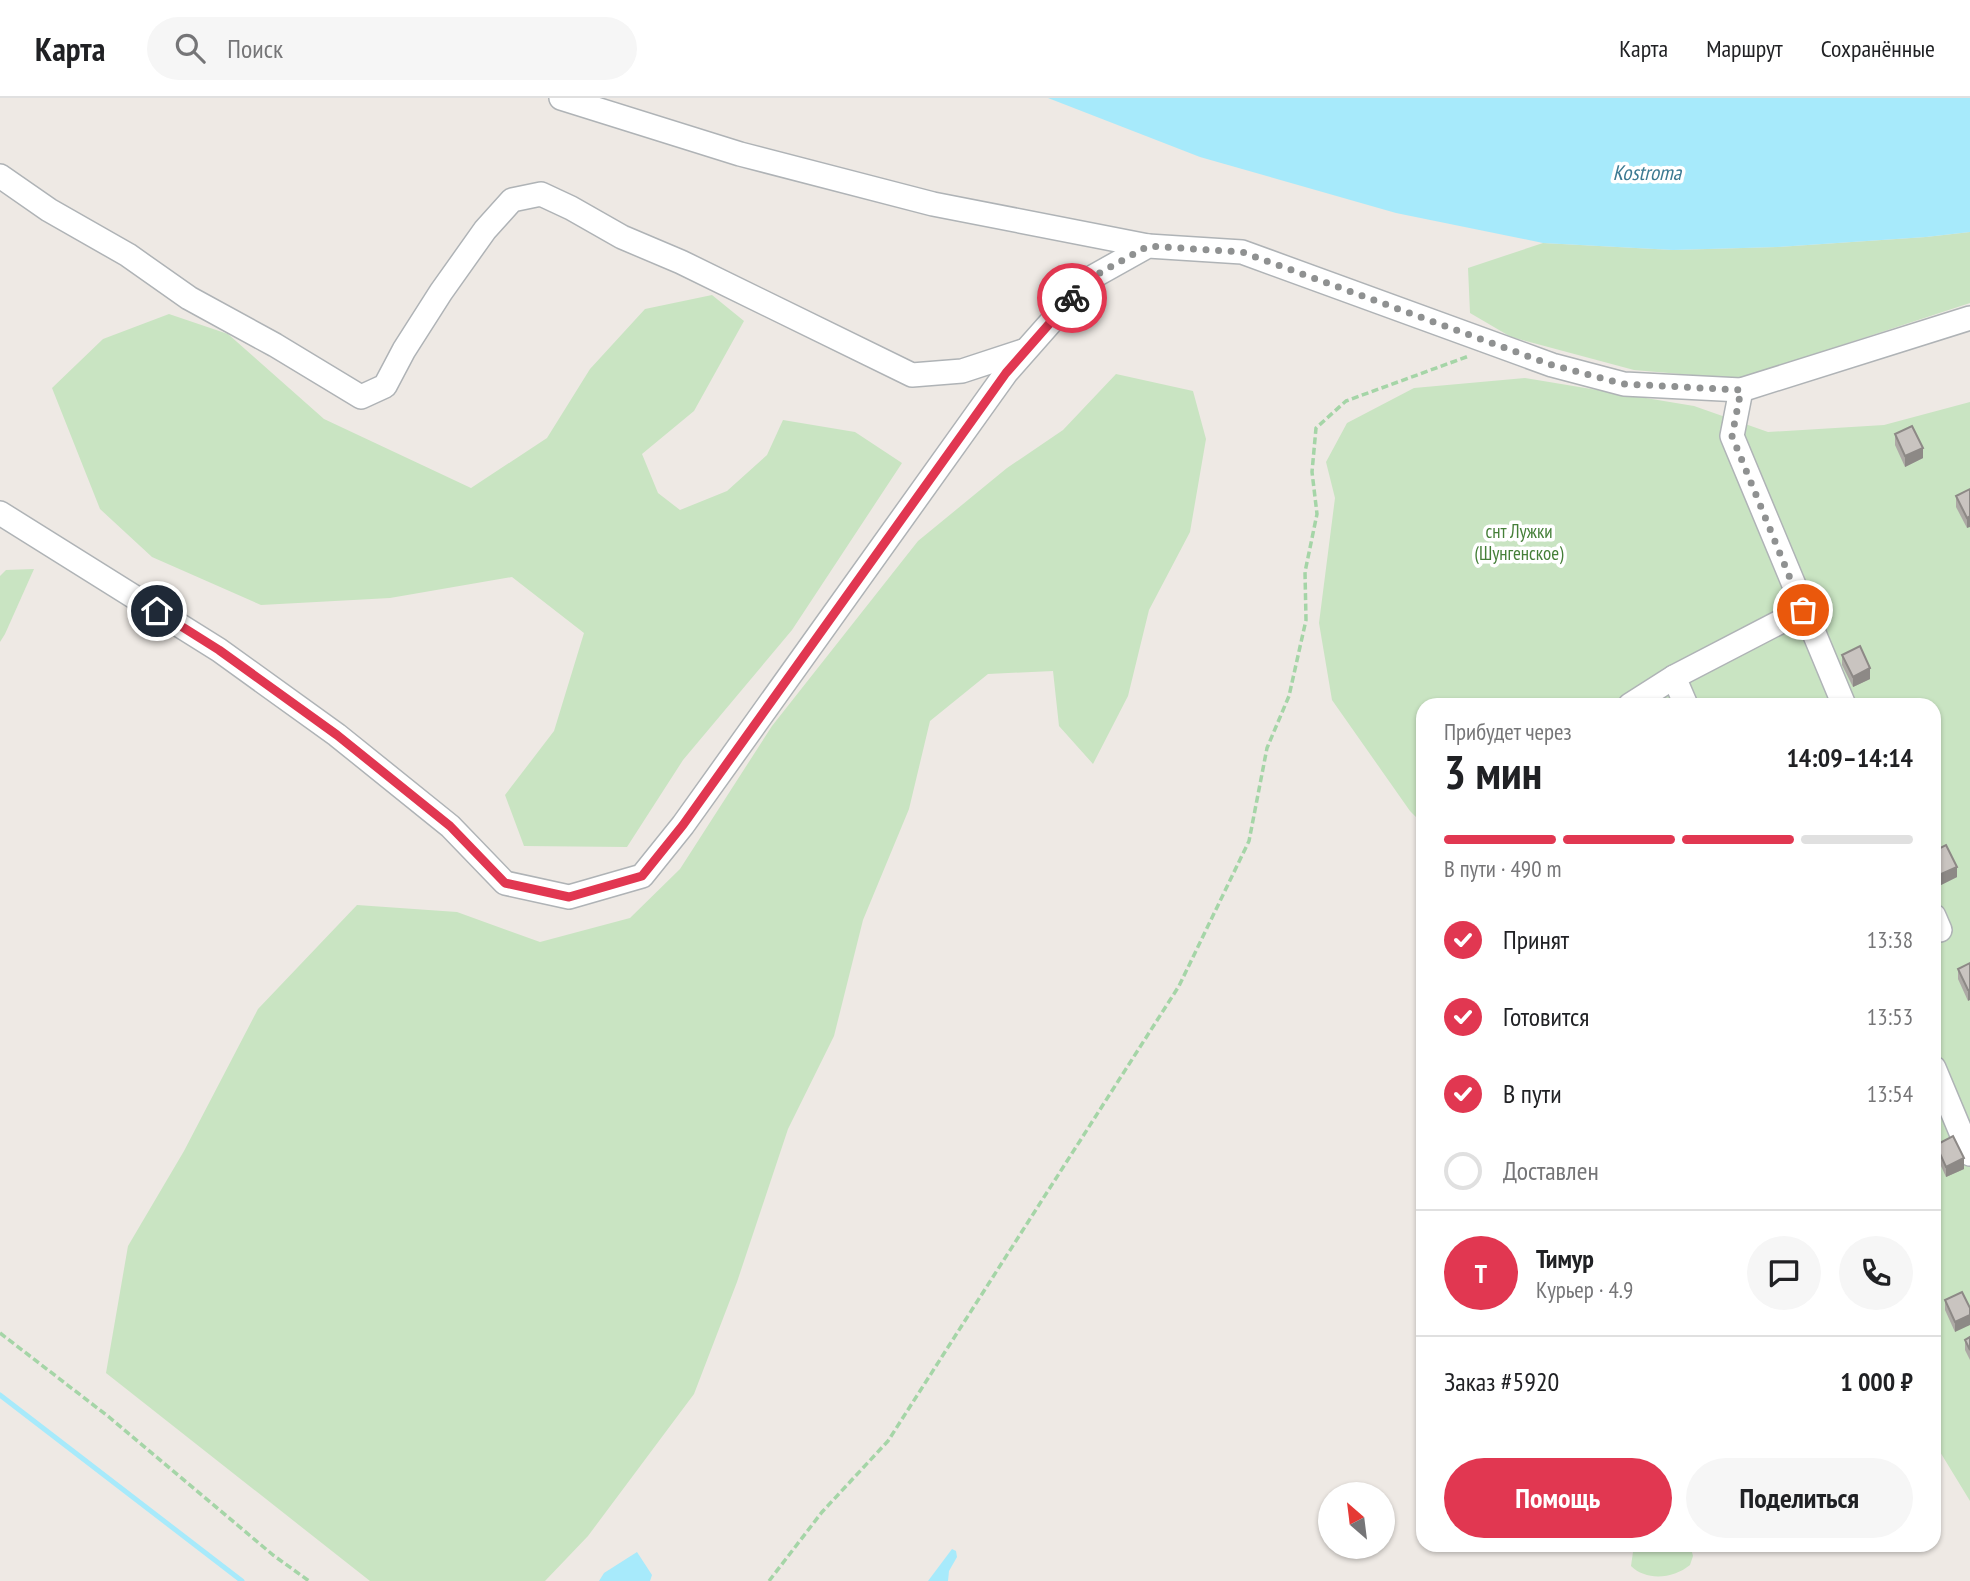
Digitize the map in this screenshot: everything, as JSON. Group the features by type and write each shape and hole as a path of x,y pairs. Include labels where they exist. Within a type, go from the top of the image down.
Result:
{"street":[{"path":"561,98 740,154 933,204 1148,246 1242,252 1552,365 1624,384 1741,390 1970,318"},
{"path":"0,176 49,210 128,255 189,298 275,345 361,397 385,386 404,350 441,292 485,230 512,200 541,194 622,237 681,262 912,374 962,372 1026,350"},
{"path":"0,513 219,650 337,735 450,826 505,883 569,897 642,876 683,825 1006,373 1089,279 1148,246"},
{"path":"1741,390 1732,436 1841,698"},
{"path":"1641,698 1674,677 1803,610"},
{"path":"1674,677 1683,698"},
{"path":"1941,1085 1970,1153"}],"path":[{"path":"769,1581 822,1512 888,1441 1179,986 1249,841 1267,748 1289,696 1306,620 1305,572 1317,514 1312,472 1316,428 1346,401 1497,345"},
{"path":"0,1333 109,1418 273,1555 309,1581"}],"green space":[{"path":"1970,232 1970,303 1738,379 1634,370 1511,337 1470,313 1468,268 1543,243 1673,250 1778,247"},
{"path":"712,295 744,321 694,411 642,454 658,493 680,510 727,491 767,455 783,420 855,432 902,463 792,630 683,760 627,847 524,846 505,795 554,731 584,633 512,577 390,598 261,605 152,557 100,509 52,388 103,339 169,314 228,334 324,419 471,488 547,438 590,369 645,309"},
{"path":"1116,374 1193,391 1206,439 1190,532 1149,610 1128,696 1093,764 1059,726 1053,671 988,674 930,721 909,809 863,920 834,1036 788,1129 737,1282 694,1394 588,1536 545,1581 370,1581 106,1373 128,1246 184,1151 258,1009 357,905 457,912 540,942 630,918 680,869 772,726 918,541 1007,468 1063,430"},
{"name":"снт Лужки (Шунгенское)","path":"1525,378 1694,406 1768,432 1884,425 1970,402 1970,1501 1941,1453 1941,698 1416,698 1416,817 1332,700 1319,623 1335,498 1326,462 1347,423 1414,388"},
{"path":"34,569 0,642 0,576 6,570"},
{"path":"1633,1552 1692,1552 1693,1556 1690,1565 1668,1575 1652,1576 1631,1566"}],"water":[{"name":"Kostroma","path":"1048,98 1970,98 1970,232 1778,247 1673,250 1543,243 1396,213 1200,157"},
{"path":"952,1549 956,1551 957,1557 949,1571 948,1581 928,1581"},
{"path":"637,1552 652,1575 650,1581 599,1581 604,1573"}],"building":[{"path":"1912,426 1923,448 1905,456 1895,434"},
{"path":"1970,489 1970,516 1967,518 1956,496"},
{"path":"1860,646 1870,668 1853,677 1842,655"},
{"path":"1946,845 1957,867 1941,874 1941,848"},
{"path":"1970,963 1970,990 1968,990 1958,969"},
{"path":"1953,1136 1964,1158 1946,1167 1941,1156 1941,1142"},
{"path":"1962,1292 1970,1308 1970,1315 1955,1322 1945,1300"},
{"path":"1970,1337 1970,1350 1965,1340"}],"waterway":[{"path":"0,1395 242,1581"}],"way so far":[{"path":"1072,298 1089,279 1148,246 1242,252 1552,365 1624,384 1741,390 1732,436 1803,610"}],"route":[{"path":"157,611 219,650 337,735 450,826 505,883 569,897 642,876 683,825 1006,373 1072,298"}]}
